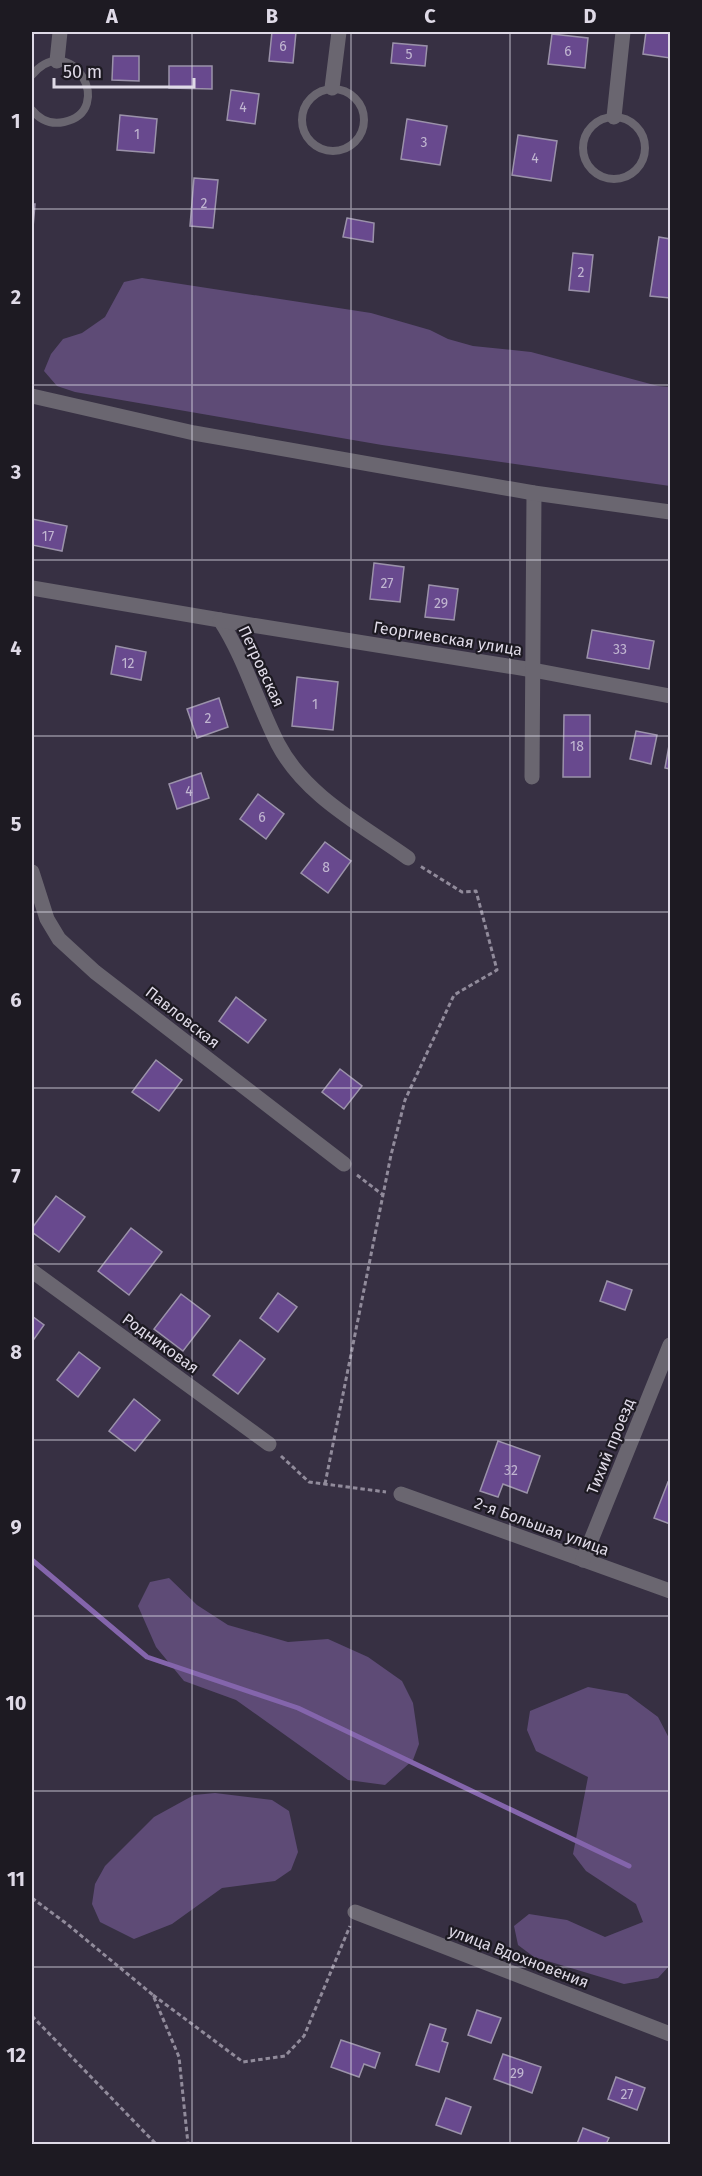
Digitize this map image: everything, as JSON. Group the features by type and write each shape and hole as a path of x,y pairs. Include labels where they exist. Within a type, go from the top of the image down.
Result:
{"street":[{"path":"57,61 60,32"},
{"path":"332,88 339,32"},
{"path":"614,117 623,32"},
{"path":"32,396 195,434 534,493 670,512"},
{"path":"532,777 534,493"},
{"name":"Петровская","path":"32,588 220,620 231,637 279,746 310,788 408,858"},
{"name":"Георгиевская улица","path":"220,620 533,670 670,696"},
{"name":"Павловская","path":"32,872 47,919 59,939 95,972 344,1164"},
{"name":"Родниковая","path":"32,1271 269,1444"},
{"name":"Тихий проезд","path":"583,1560 670,1345"},
{"name":"2-я Большая улица","path":"401,1494 670,1591"},
{"name":"улица Вдохновения","path":"355,1912 670,2034"}],"lane":[{"path":"32,75 39,67 57,61 68,63 77,68 88,87 88,98 84,108 78,116 68,122 57,124 48,122 39,118 32,110"},
{"path":"332,88 351,94 358,101 364,119 358,138 351,145 333,151 313,144 302,125 305,104 322,90 332,88"},
{"path":"614,117 634,124 645,143 641,164 625,178 614,180 604,178 588,167 582,148 584,139 595,123 614,117"}],"path":[{"path":"325,1484 383,1195 405,1100 454,996 496,970 476,891 462,892 408,858"},
{"path":"344,1164 383,1195"},
{"path":"269,1444 309,1482 401,1494"},
{"path":"32,1898 68,1924 153,1995 243,2062 285,2056 304,2036 355,1912"},
{"path":"153,1995 179,2057 188,2145"},
{"path":"32,2016 156,2145"}],"shaded area":[{"path":"142,278 371,313 430,330 448,339 473,346 531,352 658,386 670,387 670,486 382,445 75,392 57,386 44,371 51,354 63,339 82,333 105,317 124,282"},
{"path":"169,1578 197,1605 228,1625 288,1642 328,1639 368,1657 402,1681 413,1703 419,1744 413,1760 385,1785 348,1780 236,1700 184,1681 156,1647 138,1606 150,1582"},
{"path":"588,1687 627,1694 658,1717 670,1740 670,1965 658,1978 624,1984 534,1957 518,1945 514,1926 529,1914 567,1920 605,1937 643,1922 636,1904 586,1871 573,1854 588,1777 536,1751 527,1730 530,1711"},
{"path":"215,1793 272,1800 289,1811 298,1852 291,1870 275,1881 222,1888 172,1924 134,1939 100,1922 92,1904 95,1884 105,1866 154,1817 194,1795"}],"building":[{"path":"272,32 296,32 293,63 269,61"},
{"path":"646,32 670,32 670,58 643,54"},
{"path":"552,34 588,38 585,68 548,64"},
{"path":"393,43 427,46 425,66 391,63"},
{"path":"113,56 139,56 139,81 112,80"},
{"path":"169,66 212,66 212,89 169,88"},
{"path":"231,90 259,94 255,124 227,120"},
{"path":"120,115 157,119 154,153 117,150"},
{"path":"407,119 447,126 440,165 401,159"},
{"path":"518,135 557,141 551,181 512,175"},
{"path":"194,178 218,180 213,228 190,226"},
{"path":"32,204 35,204 32,239"},
{"path":"347,218 374,223 373,242 343,237"},
{"path":"659,237 670,239 670,298 650,296"},
{"path":"573,253 593,255 589,292 569,290"},
{"path":"32,519 67,526 62,551 32,545"},
{"path":"374,563 404,567 400,602 370,599"},
{"path":"429,585 458,589 454,620 425,617"},
{"path":"592,630 654,641 649,669 587,658"},
{"path":"116,646 146,652 141,680 111,674"},
{"path":"297,677 338,682 333,730 292,726"},
{"path":"219,698 228,727 197,738 187,709"},
{"path":"564,715 590,715 590,777 563,777"},
{"path":"636,731 657,735 651,764 630,759"},
{"path":"670,740 670,769 665,768"},
{"path":"201,773 209,798 177,809 169,784"},
{"path":"258,794 284,814 266,839 240,819"},
{"path":"325,842 351,861 328,893 301,873"},
{"path":"236,997 266,1020 248,1043 219,1021"},
{"path":"156,1060 182,1080 159,1111 132,1092"},
{"path":"340,1069 362,1086 344,1109 322,1092"},
{"path":"56,1196 85,1217 59,1252 32,1232 32,1228"},
{"path":"131,1228 162,1252 129,1295 98,1271"},
{"path":"607,1281 632,1290 625,1310 600,1301"},
{"path":"278,1293 297,1307 278,1332 260,1318"},
{"path":"181,1294 210,1316 183,1351 154,1329"},
{"path":"32,1316 44,1325 32,1342"},
{"path":"240,1340 265,1359 238,1394 213,1375"},
{"path":"79,1352 100,1368 78,1397 57,1380"},
{"path":"134,1399 160,1420 135,1451 109,1431"},
{"path":"498,1441 540,1456 527,1493 503,1484 498,1497 480,1491"},
{"path":"668,1482 670,1483 670,1524 654,1518"},
{"path":"477,2010 501,2018 491,2043 468,2035"},
{"path":"430,2024 446,2029 442,2041 448,2043 439,2072 416,2065"},
{"path":"341,2040 380,2053 375,2068 364,2064 359,2077 331,2067"},
{"path":"503,2054 541,2067 532,2093 494,2079"},
{"path":"616,2077 645,2088 637,2110 608,2099"},
{"path":"446,2098 471,2107 461,2134 436,2125"},
{"path":"583,2128 609,2138 606,2144 577,2144"}],"waterway":[{"path":"32,1560 147,1657 298,1708 629,1866"}]}
